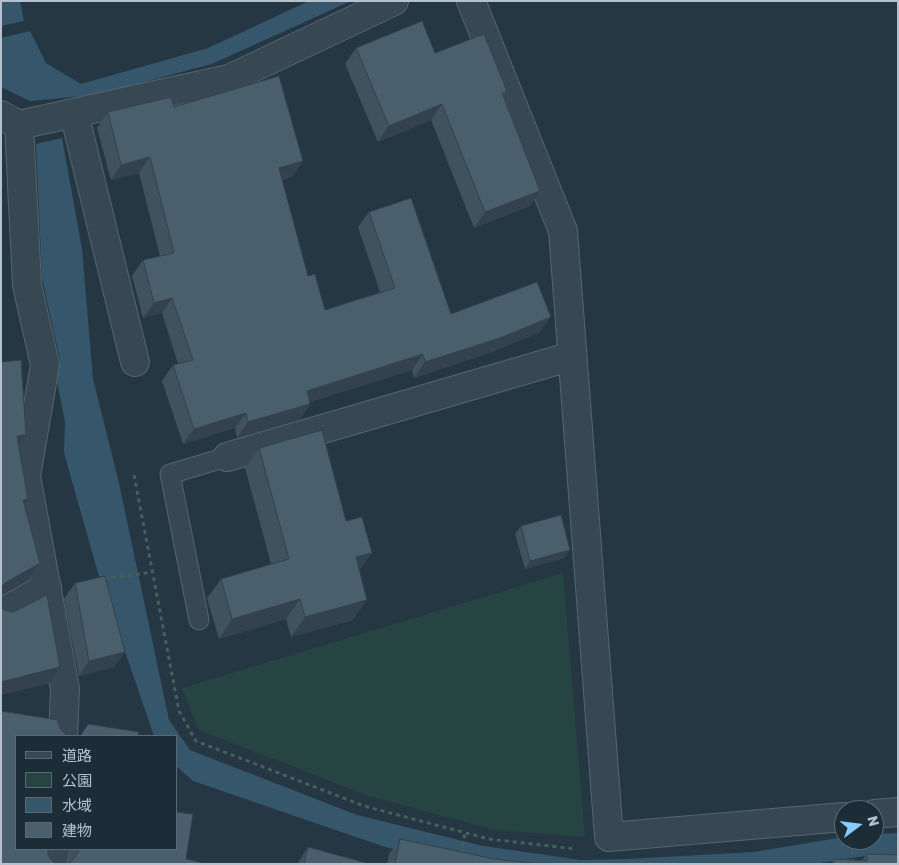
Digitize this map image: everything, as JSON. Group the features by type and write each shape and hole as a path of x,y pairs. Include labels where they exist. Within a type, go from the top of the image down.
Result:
{"street":[{"path":"63,735 66,689 26,476 45,365 27,285 10,120 74,113 230,79 394,1"},
{"path":"471,1 563,231 609,836 834,818"},
{"path":"74,113 135,362"},
{"path":"227,457 572,356"},
{"path":"1,613 47,587"},
{"path":"884,813 898,812"},
{"path":"52,864 55,850"}],"lane":[{"path":"199,620 170,474 227,457"}],"path":[{"path":"134,475 179,711 196,742 364,806 489,839 586,850 609,836"},
{"path":"98,580 153,572"},
{"path":"460,856 465,833"}],"green space":[{"path":"563,573 585,837 495,830 368,796 199,730 182,688"}],"water":[{"path":"1,1 20,1 24,21 1,26"},
{"path":"309,1 351,1 212,64 95,95 30,101 1,87 1,38 30,31 46,63 81,84 208,48"},
{"path":"62,138 82,249 93,379 119,483 169,720 190,750 357,815 483,846 581,860 627,859 754,852 834,839 834,850 884,850 884,834 898,833 898,857 865,856 813,864 463,864 385,847 193,781 178,768 178,735 154,735 98,573 64,453 65,422 56,376 60,360 42,278 36,144"}],"building":[{"path":"422,21 435,53 484,34 507,91 502,93 540,191 485,212 442,104 389,126 356,48"},
{"path":"279,76 303,161 279,168 308,276 315,274 325,310 395,288 369,212 411,198 451,314 537,282 551,317 500,338 425,362 423,354 307,391 310,404 248,422 246,413 194,429 173,365 193,360 172,298 154,303 143,260 174,253 150,157 121,165 108,112 171,97 174,107"},
{"path":"21,360 26,435 17,436 28,499 23,500 40,563 1,587 1,362"},
{"path":"322,430 346,521 362,517 372,553 356,557 367,600 305,617 300,599 232,619 221,579 289,559 259,448"},
{"path":"561,515 570,550 530,561 521,526"},
{"path":"105,576 125,652 89,661 75,583"},
{"path":"47,595 60,667 1,682 1,606 4,610 13,612"},
{"path":"1,711 58,720 60,729 68,735 15,735 15,850 48,850 48,855 52,861 58,864 1,864"},
{"path":"88,724 139,732 138,735 81,735"},
{"path":"178,812 193,814 186,859 208,864 68,864 78,850 178,850"},
{"path":"400,839 494,859 541,864 395,864"},
{"path":"308,847 370,864 304,864"},
{"path":"867,854 898,855 898,864 833,864 834,859 867,861"}]}
